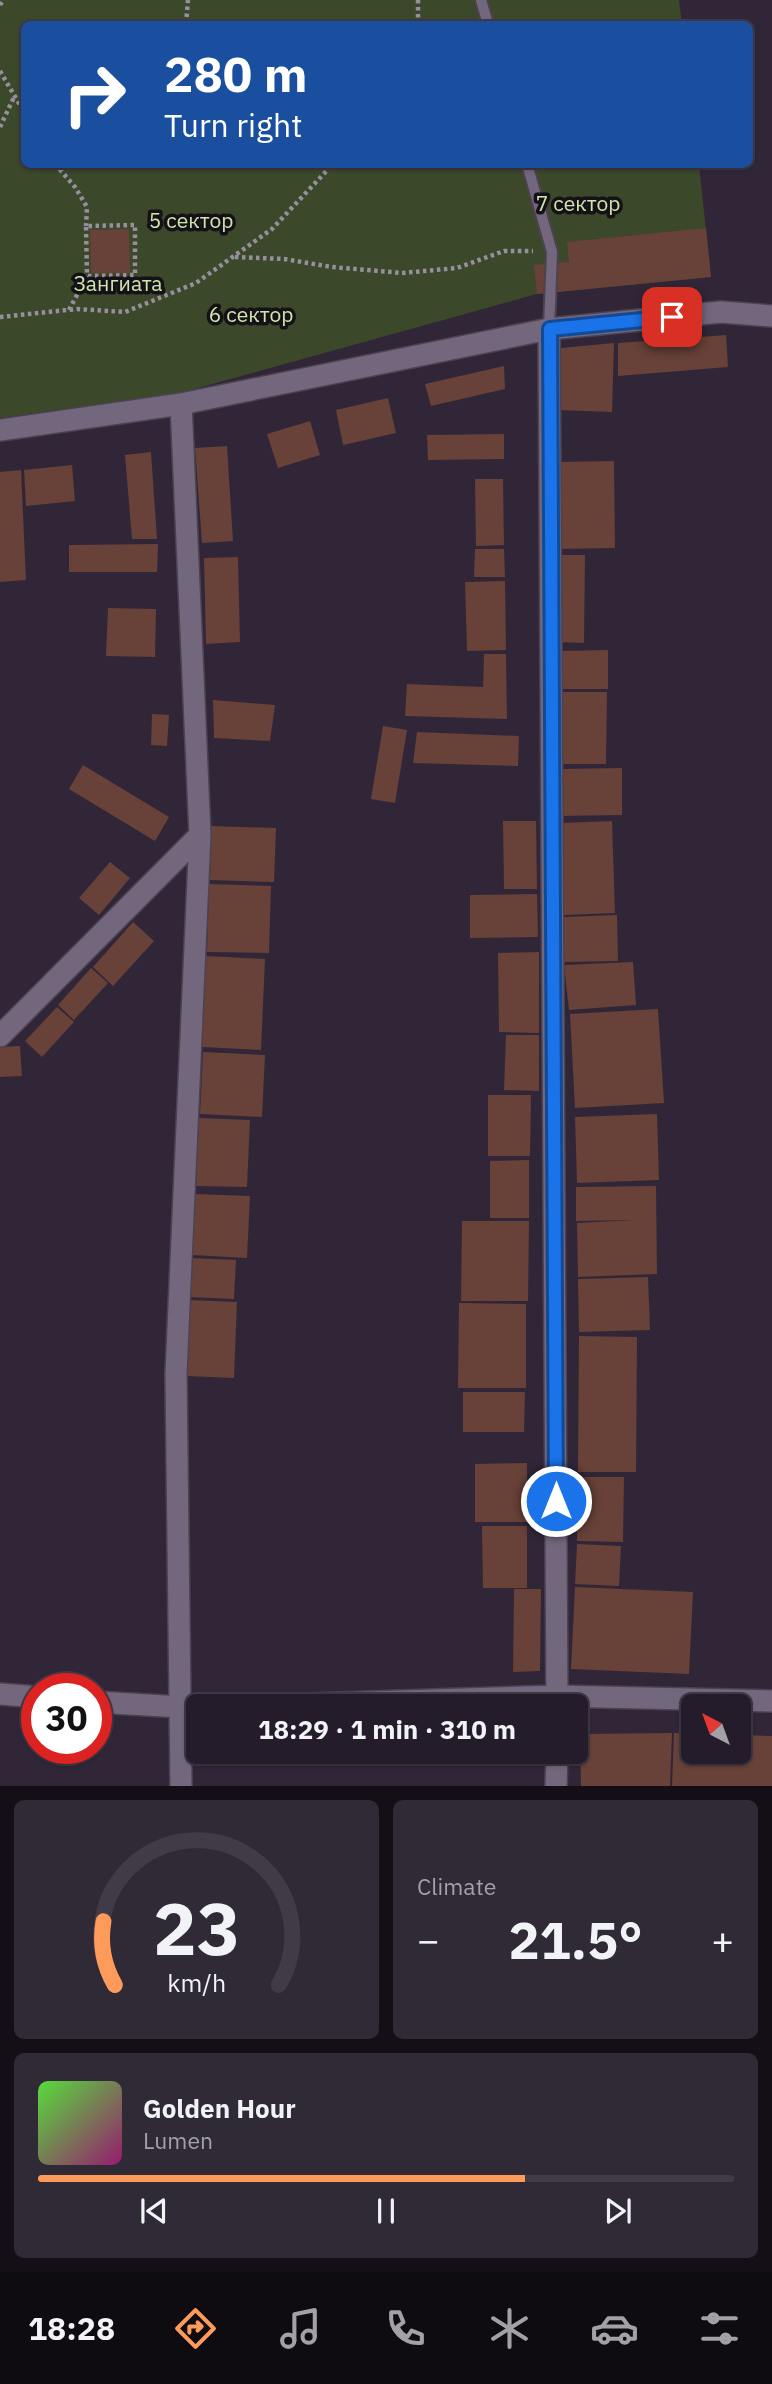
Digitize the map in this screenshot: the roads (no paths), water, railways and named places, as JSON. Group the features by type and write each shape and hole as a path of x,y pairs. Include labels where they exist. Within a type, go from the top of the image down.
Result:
{"street":[{"path":"0,430 181,404 550,329 721,312 772,316"},
{"path":"550,329 557,1694"},
{"path":"181,404 200,835 176,1374 188,1694"},
{"path":"0,1036 200,835"},
{"path":"0,1694 21,1696"},
{"path":"588,1701 772,1701"},
{"path":"112,1703 186,1708"},
{"path":"181,1786 186,1737"},
{"path":"556,1786 557,1764"}],"lane":[{"path":"481,0 487,21"},
{"path":"528,168 552,252 550,329"}],"park label":[{"name":"7 сектор","path":"578,203"},
{"name":"5 сектор","path":"191,220"},
{"name":"Зангиата","path":"118,283"},
{"name":"6 сектор","path":"251,314"}]}
